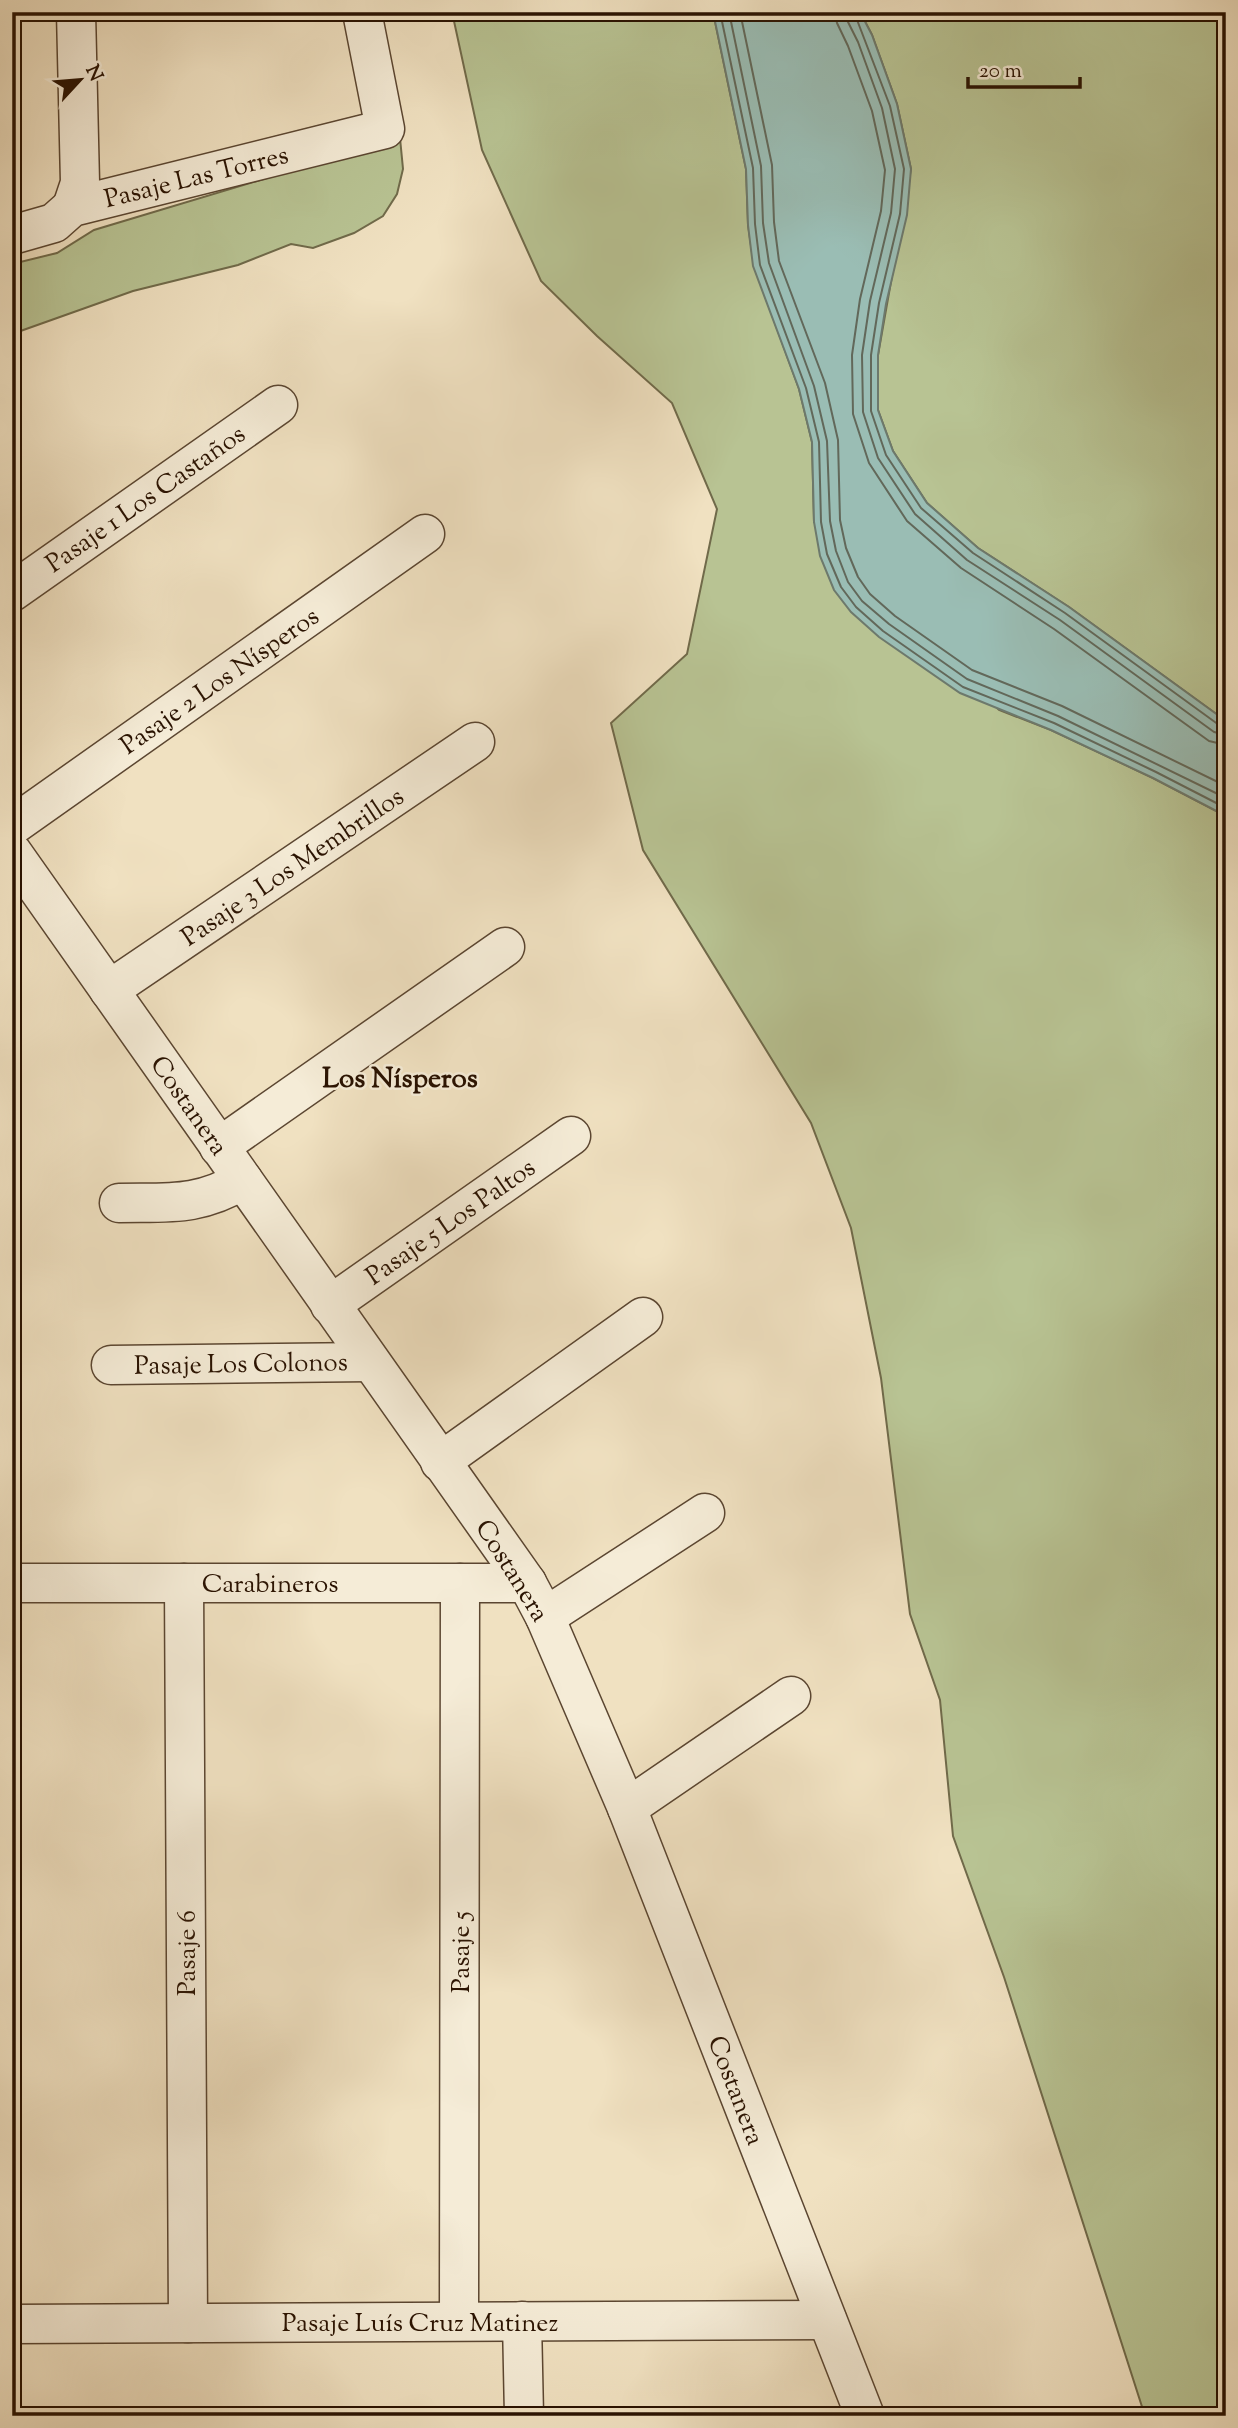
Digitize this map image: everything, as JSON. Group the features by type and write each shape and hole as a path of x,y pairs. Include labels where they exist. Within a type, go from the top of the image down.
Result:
{"street":[{"path":"72,207 80,183 76,12"},
{"name":"Pasaje Las Torres","path":"12,235 54,223 72,207 385,129 362,12"},
{"name":"Pasaje 1 Los Castaños","path":"12,592 278,405"},
{"name":"Pasaje 2 Los Nísperos","path":"12,826 425,534"},
{"name":"Pasaje 3 Los Membrillos","path":"109,990 475,742"},
{"name":"Costanera","path":"12,852 527,1583 545,1617 626,1808 865,2416"},
{"path":"219,1147 505,947"},
{"name":"Pasaje 5 Los Paltos","path":"330,1305 571,1136"},
{"path":"118,1203 199,1200 243,1180"},
{"path":"440,1462 643,1317"},
{"name":"Pasaje Los Colonos","path":"111,1365 370,1362"},
{"path":"545,1617 705,1513"},
{"name":"Carabineros","path":"12,1583 527,1583"},
{"name":"Pasaje 6","path":"184,1583 188,2322"},
{"name":"Pasaje 5","path":"459,2321 460,1583"},
{"path":"626,1808 791,1696"},
{"name":"Pasaje Luís Cruz Matinez","path":"12,2323 827,2320"},
{"path":"522,2321 524,2416"}],"green space":[{"path":"452,12 713,12 746,169 748,225 754,266 799,389 812,442 814,522 999,710 1051,730 1226,816 1226,2416 1145,2416 1004,1977 953,1836 940,1700 910,1614 881,1378 851,1228 811,1123 643,850 611,723 687,654 717,509 672,403 541,281 482,150"},
{"path":"860,12 1226,12 1226,721 1069,607 978,548 927,503 893,451 878,410 878,355 911,169 897,104 872,35"},
{"path":"400,138 403,169 397,194 383,216 354,233 313,248 291,244 238,265 133,291 12,334 12,264 57,253 94,230"}],"water":[{"path":"713,12 860,12 872,35 897,104 911,169 907,215 886,304 878,355 878,410 893,451 927,503 978,548 1069,607 1226,721 1226,816 1051,730 960,693 879,637 851,612 834,590 820,556 814,522 812,442 799,389 753,266 746,169"}],"district":[{"name":"Los Nísperos","path":"400,1077"}]}
